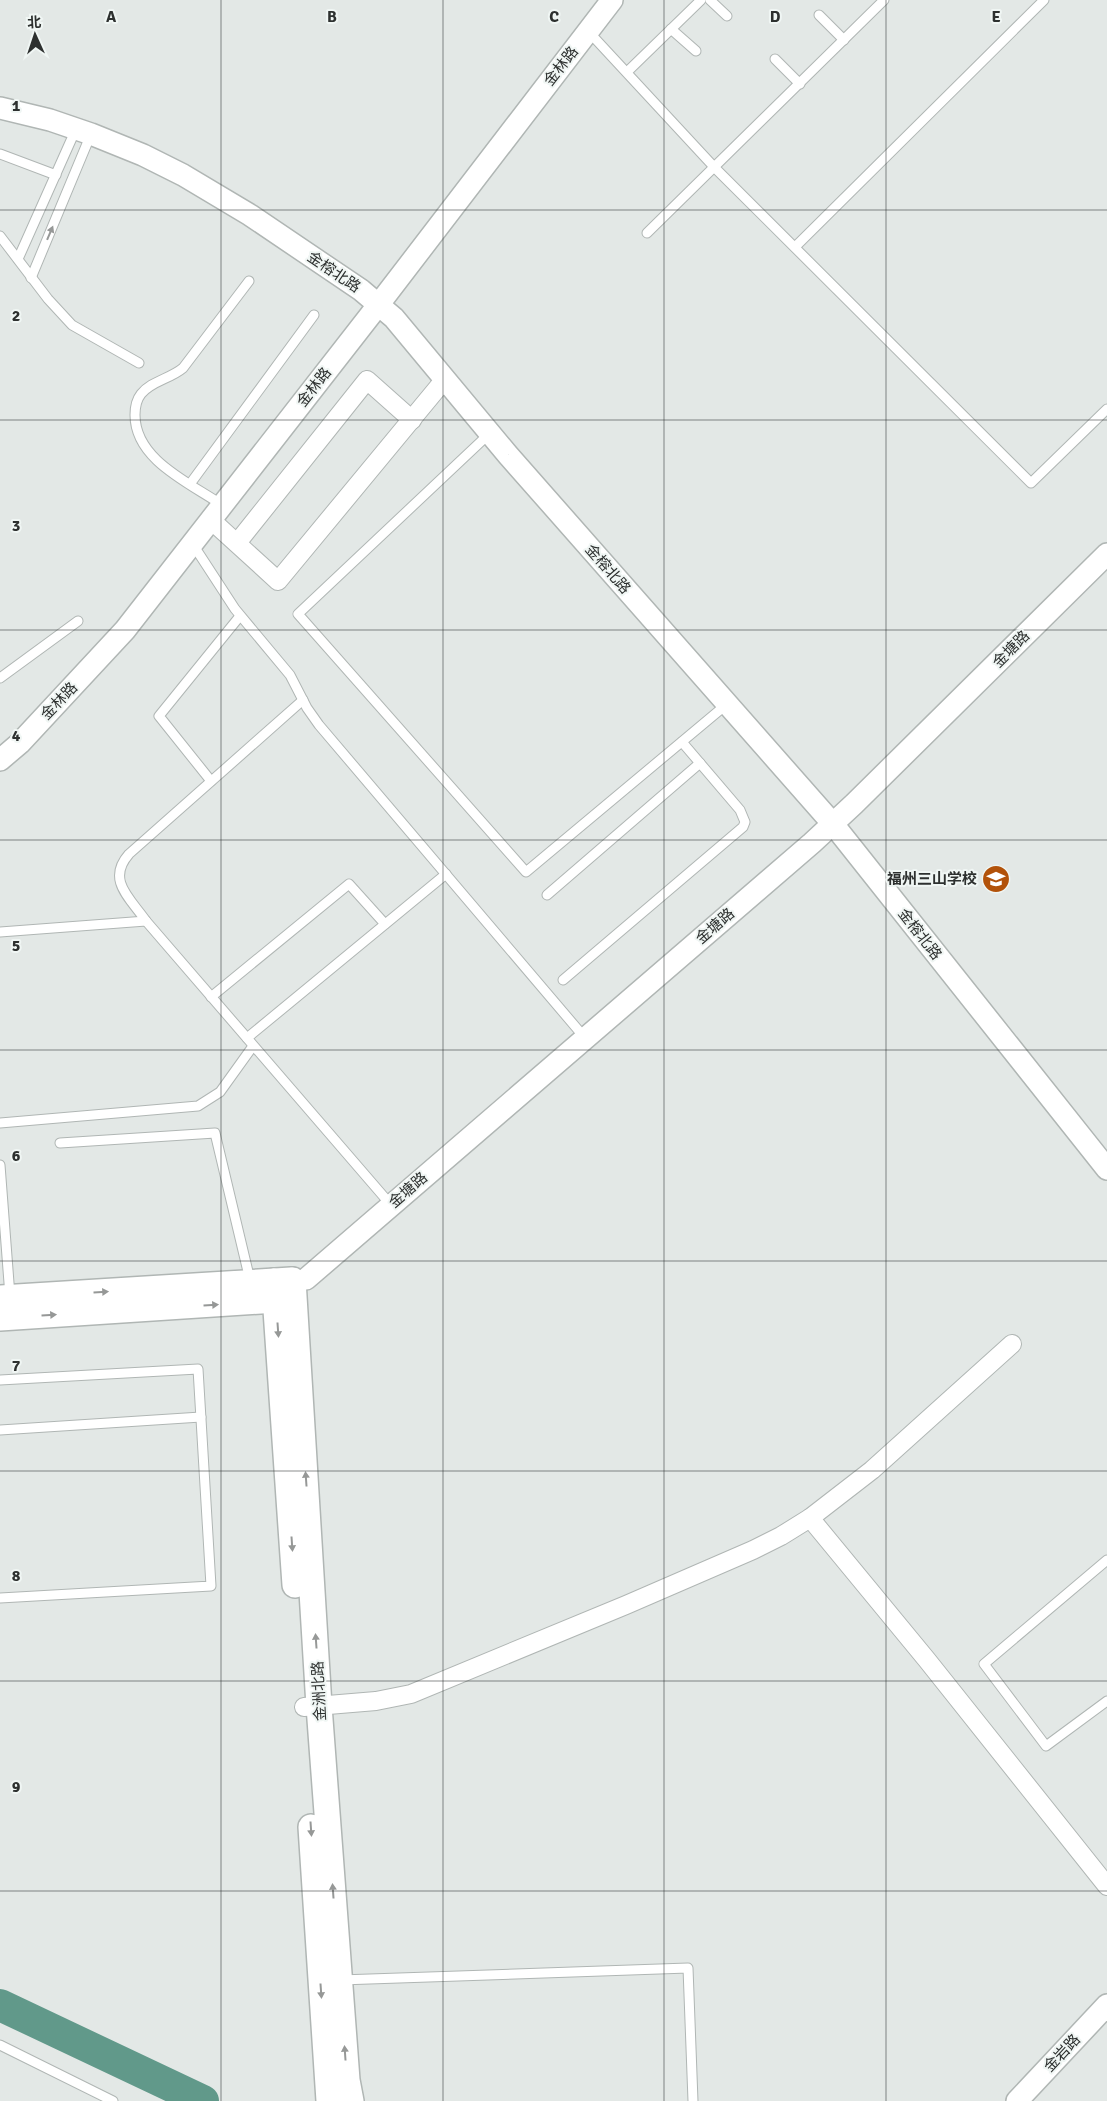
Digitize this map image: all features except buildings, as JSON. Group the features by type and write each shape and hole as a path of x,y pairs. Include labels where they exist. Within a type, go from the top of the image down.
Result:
{"main road":[{"path":"4,1305 282,1285"},
{"name":"金洲北路","path":"282,1285 311,1706 329,2101"},
{"name":"金洲北路","path":"311,1706 340,1980 350,2101"}],"street":[{"name":"金林路","path":"0,760 20,743 118,637 379,304 612,0"},
{"name":"金榕北路","path":"0,108 84,131 143,155 219,196 355,285 379,304 411,338 490,433 833,824 1107,1169"},
{"path":"216,512 237,543 278,581 445,379"},
{"path":"237,543 367,380 412,420"},
{"name":"金塘路","path":"282,1285 390,1205 833,824 1107,554"},
{"path":"311,1706 376,1701 411,1694 753,1550 810,1518 872,1470 1012,1344"},
{"path":"810,1518 928,1660 1107,1886"},
{"name":"金岩路","path":"1018,2101 1107,2005"}],"lane":[{"path":"627,72 701,0"},
{"path":"710,0 727,16"},
{"path":"647,233 884,0"},
{"path":"795,247 1044,0"},
{"path":"819,14 844,40"},
{"path":"671,29 696,51"},
{"path":"588,32 715,168 1031,483 1107,409"},
{"path":"776,59 800,84"},
{"path":"18,259 56,175 84,131"},
{"path":"31,278 84,131"},
{"path":"0,154 56,175"},
{"path":"0,236 31,278 72,326 139,363"},
{"path":"216,512 190,484 154,458 143,443 135,424 136,404 145,390 174,376 183,368 249,281"},
{"path":"190,484 314,315"},
{"path":"490,433 298,614 526,872 727,704"},
{"path":"192,543 240,616 290,675 302,700 319,725 585,1038"},
{"path":"211,781 159,716 240,616"},
{"path":"0,678 78,621"},
{"path":"302,700 123,861 119,882 146,921 390,1205"},
{"path":"563,980 743,827 746,822 740,810 682,742"},
{"path":"547,895 700,763"},
{"path":"247,1038 446,874"},
{"path":"211,997 349,884 385,924"},
{"path":"0,932 146,921"},
{"path":"0,1123 198,1106 220,1092 254,1046"},
{"path":"60,1143 215,1133 282,1285"},
{"path":"0,1164 4,1305"},
{"path":"0,1380 198,1369 211,1586 0,1598"},
{"path":"0,1430 201,1417"},
{"path":"1107,1560 984,1664 1046,1746 1107,1701"},
{"path":"340,1980 688,1968 693,2101"},
{"path":"0,2045 113,2101"}],"waterway":[{"path":"0,2005 203,2101"}],"place":[{"name":"福州三山学校","path":"996,879"}]}
